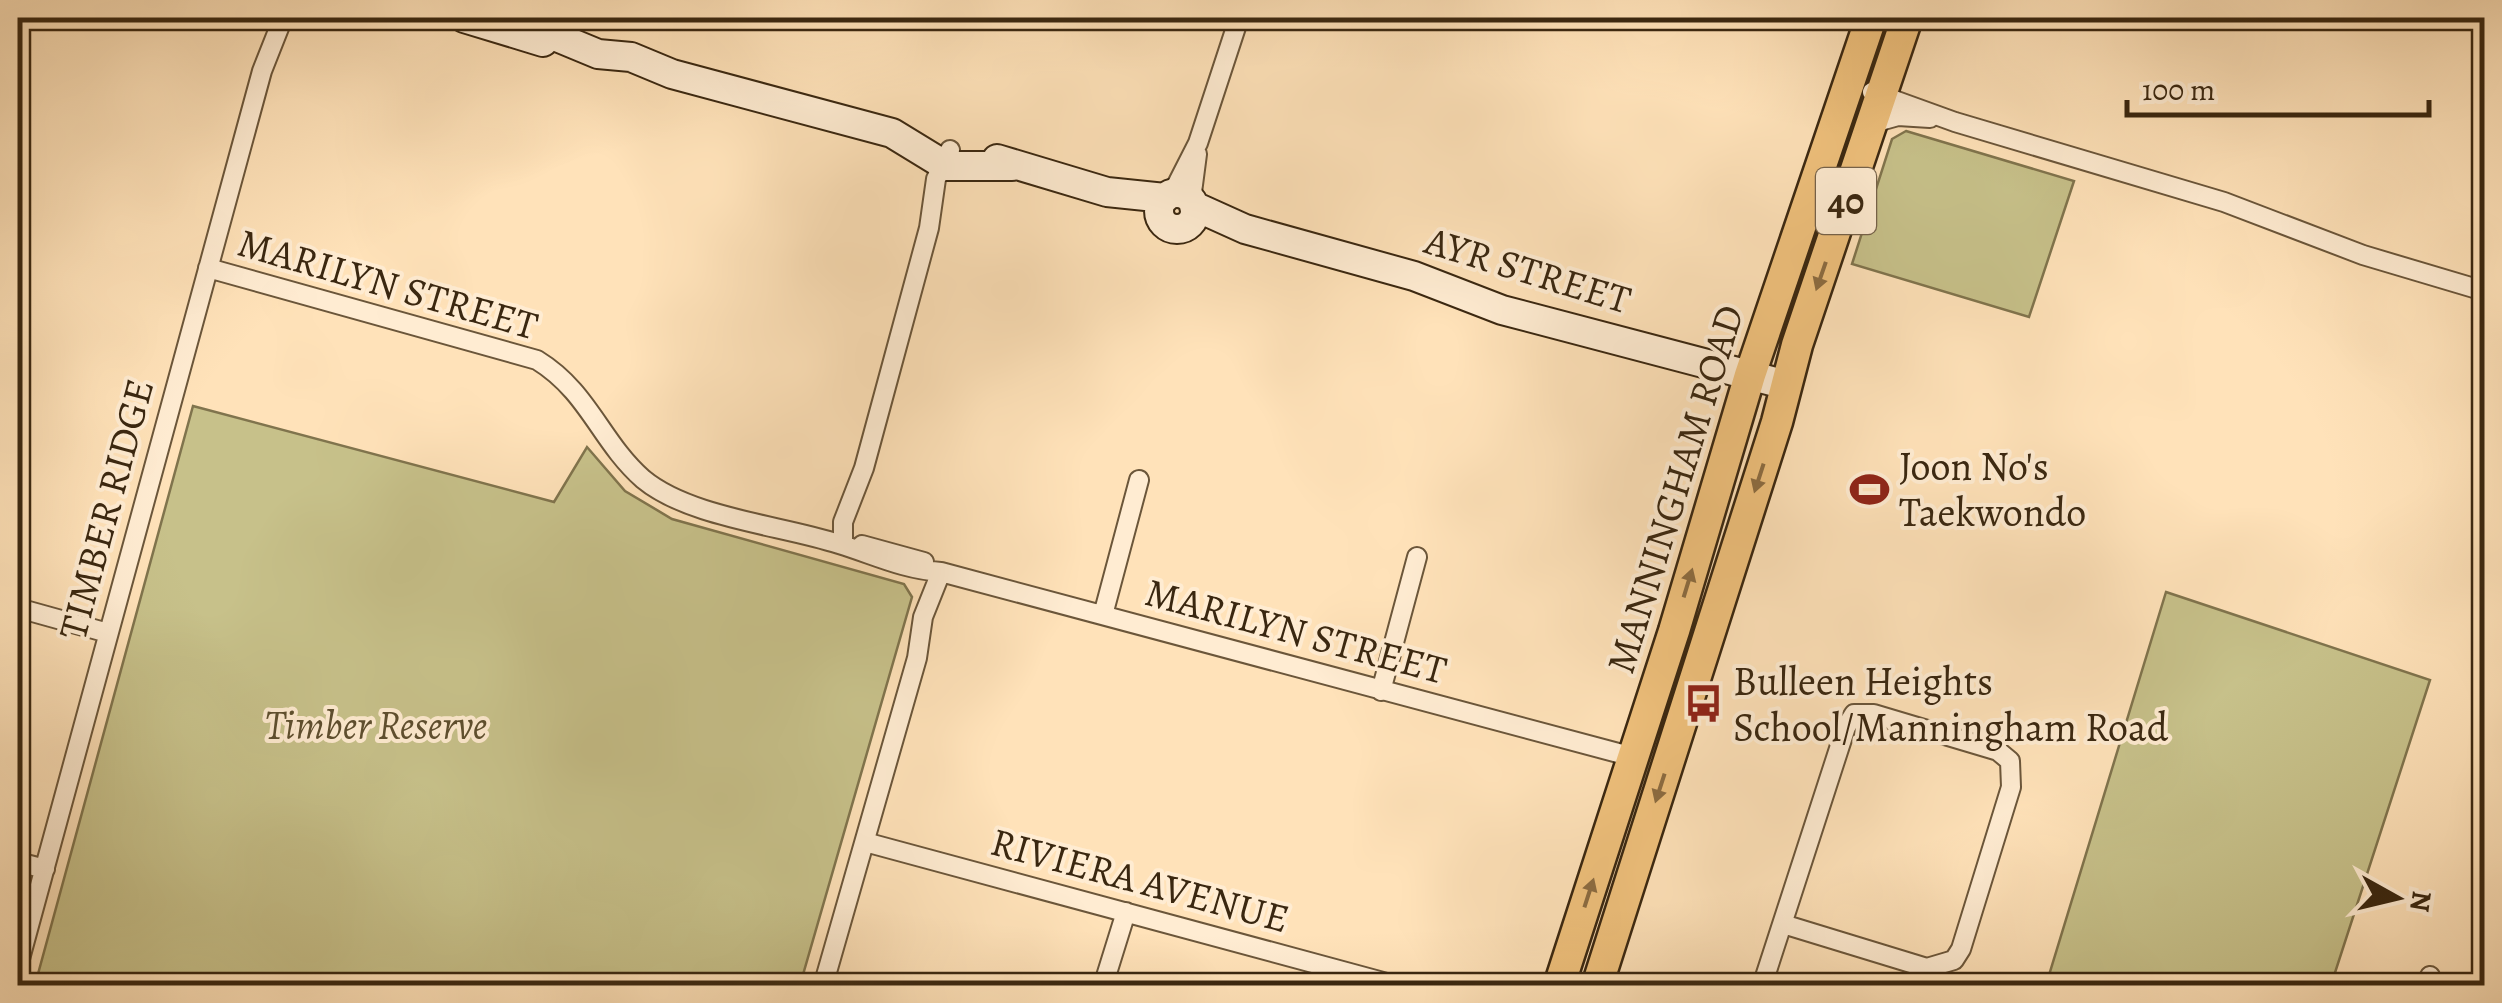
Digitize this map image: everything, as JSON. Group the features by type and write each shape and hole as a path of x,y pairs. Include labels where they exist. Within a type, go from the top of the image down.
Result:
{"main road":[{"name":"MANNINGHAM ROAD","path":"1559,986 1750,375 1871,18"},
{"name":"MANNINGHAM ROAD","path":"1596,986 1907,18"}],"street":[{"name":"TIMBER RIDGE","path":"18,966 262,71 272,18"},
{"name":"TIMBER RIDGE","path":"262,71 283,18"},
{"name":"AYR STREET","path":"464,18 529,36 594,67 672,74 892,134 924,136 948,160 979,151 1012,166 1178,207 1414,276 1502,310 1787,385"},
{"path":"1178,207 1239,18"},
{"path":"1847,91 1883,93 1955,122 2224,202 2362,255 2484,291"},
{"path":"1873,123 1910,116 1955,122"},
{"path":"843,545 858,513 864,468 928,228 942,200 948,160"},
{"name":"MARILYN STREET","path":"208,268 537,360 577,392 628,464 664,492 843,545 888,564 942,572 1633,758"},
{"path":"1102,615 1140,480"},
{"path":"1382,690 1417,557"},
{"path":"823,986 917,658 923,618 942,572"},
{"path":"18,608 108,633"},
{"path":"1762,986 1846,728 1854,714 1866,712 1892,719 1998,751 2010,760 2012,787 1961,949 1954,960 1927,968 1783,924"},
{"name":"RIVIERA AVENUE","path":"865,842 1398,986"},
{"path":"18,862 44,869"},
{"path":"1103,986 1126,912"}],"green space":[{"path":"1906,131 2074,181 2029,317 1852,264 1892,139"},
{"name":"Timber Reserve","path":"193,406 554,502 587,447 625,491 672,519 904,584 912,597 800,985 35,985"},
{"path":"2166,592 2430,680 2331,985 2046,985"}],"place":[{"name":"Joon No's Taekwondo","path":"1869,489"},
{"name":"Bulleen Heights School/Manningham Road","path":"1703,704"}]}
